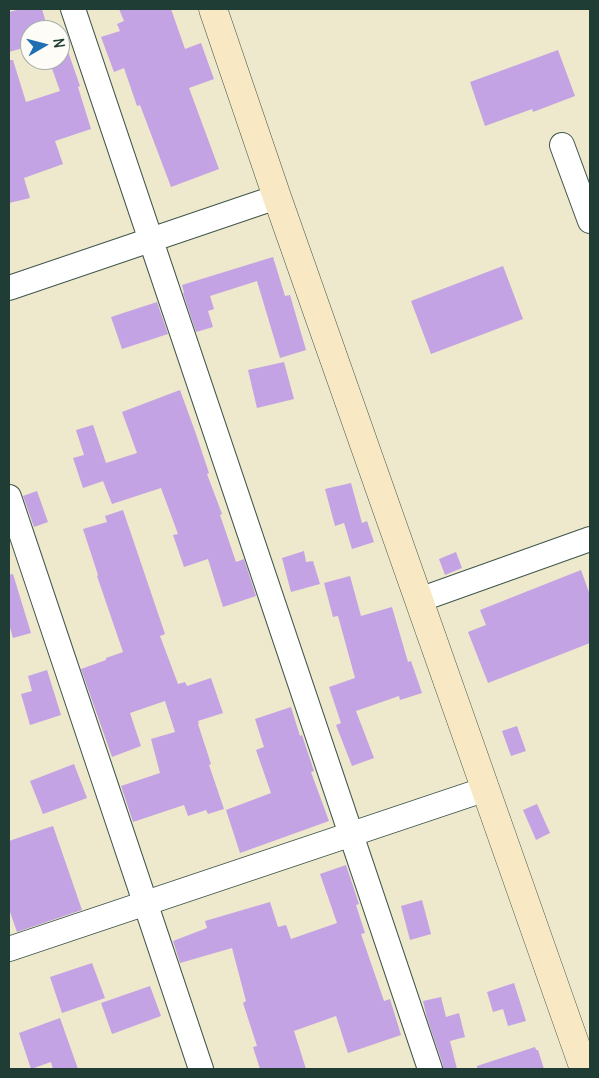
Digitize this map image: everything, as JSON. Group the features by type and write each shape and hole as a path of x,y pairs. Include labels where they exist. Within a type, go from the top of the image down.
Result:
{"street":[{"path":"73,9 430,1069"},
{"path":"213,9 584,1069"},
{"path":"562,145 590,221"},
{"path":"9,288 277,196"},
{"path":"9,497 201,1069"},
{"path":"419,600 590,539"},
{"path":"9,949 486,789"}],"building":[{"path":"21,9 42,9 45,20 20,20 20,49 9,52 9,12"},
{"path":"119,9 171,9 185,49 201,43 214,79 189,88 219,169 171,187 140,105 137,106 124,68 114,72 101,37 120,31 117,24 124,21"},
{"path":"558,50 575,96 533,112 532,109 485,126 470,82"},
{"path":"70,57 80,86 78,87 91,129 55,141 63,164 24,178 30,198 9,203 9,60 13,60 26,102 60,91 53,70 70,70"},
{"path":"273,257 285,296 290,295 306,350 280,358 257,281 210,296 214,309 208,311 213,327 196,332 182,285"},
{"path":"503,266 523,319 431,354 411,301"},
{"path":"157,302 168,334 122,349 111,317"},
{"path":"284,362 294,399 257,408 248,370"},
{"path":"180,390 209,473 207,474 222,514 220,515 236,562 244,559 256,596 223,607 208,559 184,567 173,535 178,534 161,488 112,504 103,481 83,488 73,458 84,455 76,430 93,425 106,463 137,453 122,412"},
{"path":"351,483 362,523 367,521 374,542 352,549 344,523 335,526 325,489"},
{"path":"37,491 48,522 34,527 23,496"},
{"path":"123,510 165,634 160,636 178,684 185,682 187,686 211,678 223,713 198,721 211,764 209,765 224,809 208,814 206,810 188,816 184,805 133,822 121,786 160,773 151,739 175,732 165,701 130,713 141,746 112,757 81,669 123,652 83,529 107,522 105,516"},
{"path":"304,551 306,562 313,561 320,584 291,592 282,558"},
{"path":"456,552 462,568 445,575 439,559"},
{"path":"581,570 590,595 590,643 488,683 468,632 486,625 480,610"},
{"path":"13,574 31,633 13,638 9,624 9,575"},
{"path":"350,576 361,616 392,607 408,662 411,661 422,693 400,700 399,696 356,711 374,758 352,766 336,725 341,723 329,687 355,678 338,616 333,617 324,583"},
{"path":"47,670 61,715 30,725 21,694 32,691 28,676"},
{"path":"291,707 314,771 311,772 329,821 240,853 226,810 271,793 256,750 264,747 255,719"},
{"path":"517,726 526,751 511,756 502,731"},
{"path":"74,764 87,798 43,814 30,781"},
{"path":"537,804 550,833 536,840 523,810"},
{"path":"53,826 82,910 17,932 9,909 9,841"},
{"path":"346,865 359,904 356,905 365,933 361,934 384,1001 390,999 401,1035 348,1053 336,1016 294,1031 306,1069 260,1069 253,1047 257,1046 243,1003 246,1001 232,948 180,963 173,941 207,928 205,921 270,902 278,927 286,925 291,939 337,923 320,874"},
{"path":"422,900 431,934 410,940 401,906"},
{"path":"92,963 105,998 62,1013 50,977"},
{"path":"514,983 526,1021 508,1026 503,1009 493,1012 487,992"},
{"path":"150,986 161,1016 112,1034 101,1003"},
{"path":"441,997 446,1017 459,1013 465,1037 450,1041 457,1069 443,1069 423,1001"},
{"path":"60,1018 78,1069 53,1069 51,1062 31,1069 19,1033"},
{"path":"535,1047 538,1050 544,1069 477,1069 477,1066"}]}
